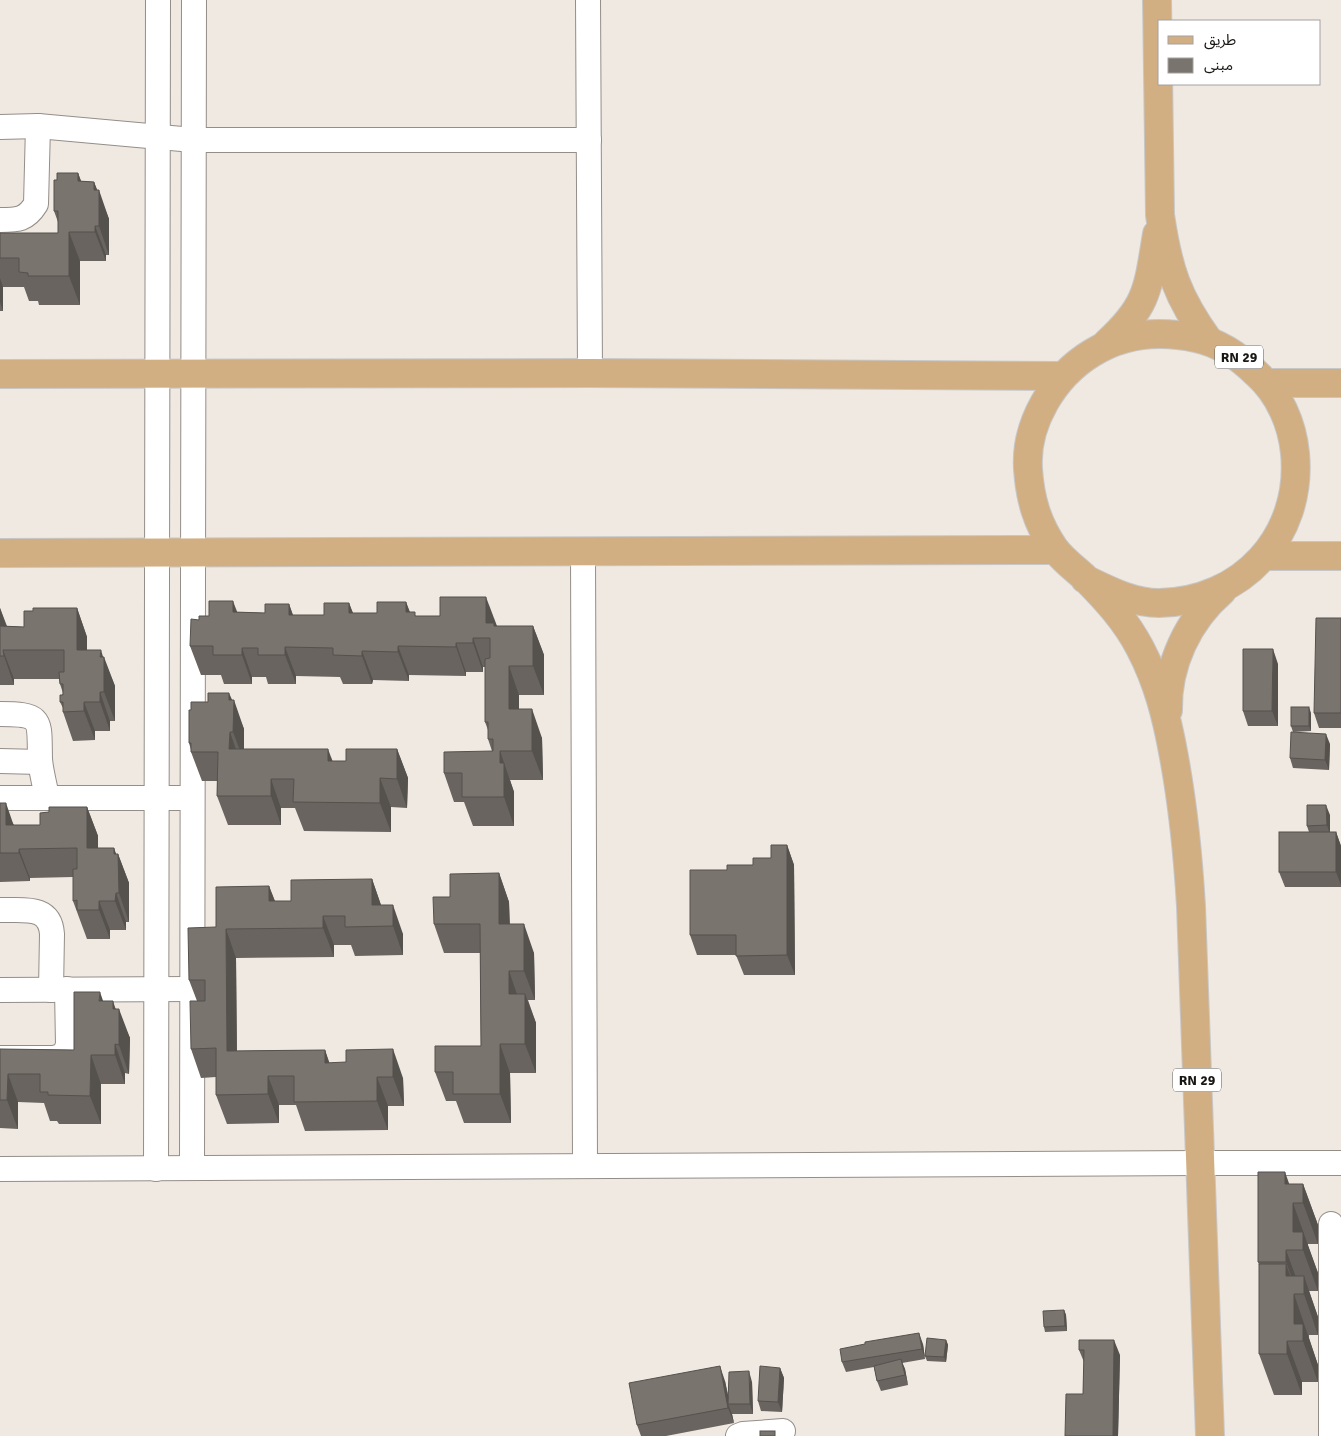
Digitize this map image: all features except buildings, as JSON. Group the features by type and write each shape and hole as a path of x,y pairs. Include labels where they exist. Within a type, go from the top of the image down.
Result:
{"main road":[{"name":"RN 29","path":"1157,0 1158,72"},
{"name":"RN 29","path":"1158,85 1160,215 1167,258 1174,281 1184,302 1209,341"},
{"name":"RN 29","path":"1104,346 1131,320 1141,304 1148,286 1160,215"},
{"name":"RN 29","path":"1168,726 1168,699 1172,672 1180,647 1193,623 1209,602 1248,572 1264,556 1281,530 1287,516 1292,501 1297,470 1294,439 1284,410 1267,383 1241,358 1209,341 1174,333 1138,335 1104,346 1082,359 1062,376 1044,402 1032,431 1028,462 1030,493 1039,523 1055,550 1106,599 1124,621 1139,646 1155,680 1168,726 1180,794 1191,906 1210,1436"},
{"path":"0,374 590,373 1062,376"},
{"path":"1267,383 1341,383"},
{"path":"0,554 1055,550"},
{"path":"1264,556 1341,556"},
{"name":"RN 29","path":"1085,579 1119,596 1157,603 1194,599 1230,585"}],"street":[{"path":"156,1169 155,798 158,0"},
{"path":"192,1168 191,798 194,0"},
{"path":"588,0 590,373"},
{"path":"0,220 21,219 30,213 36,204 38,126"},
{"path":"0,127 38,126 193,140 589,140"},
{"path":"584,551 585,1166"},
{"path":"0,714 29,715 36,721 40,729 40,762 47,798"},
{"path":"0,761 40,762"},
{"path":"0,798 191,798"},
{"path":"0,910 39,912 47,917 51,925 68,1045 64,1055 59,1057 0,1058"},
{"path":"0,990 191,989"},
{"path":"0,1170 1341,1163"},
{"path":"1331,1224 1331,1436"},
{"path":"738,1436 743,1434 783,1432"}]}
